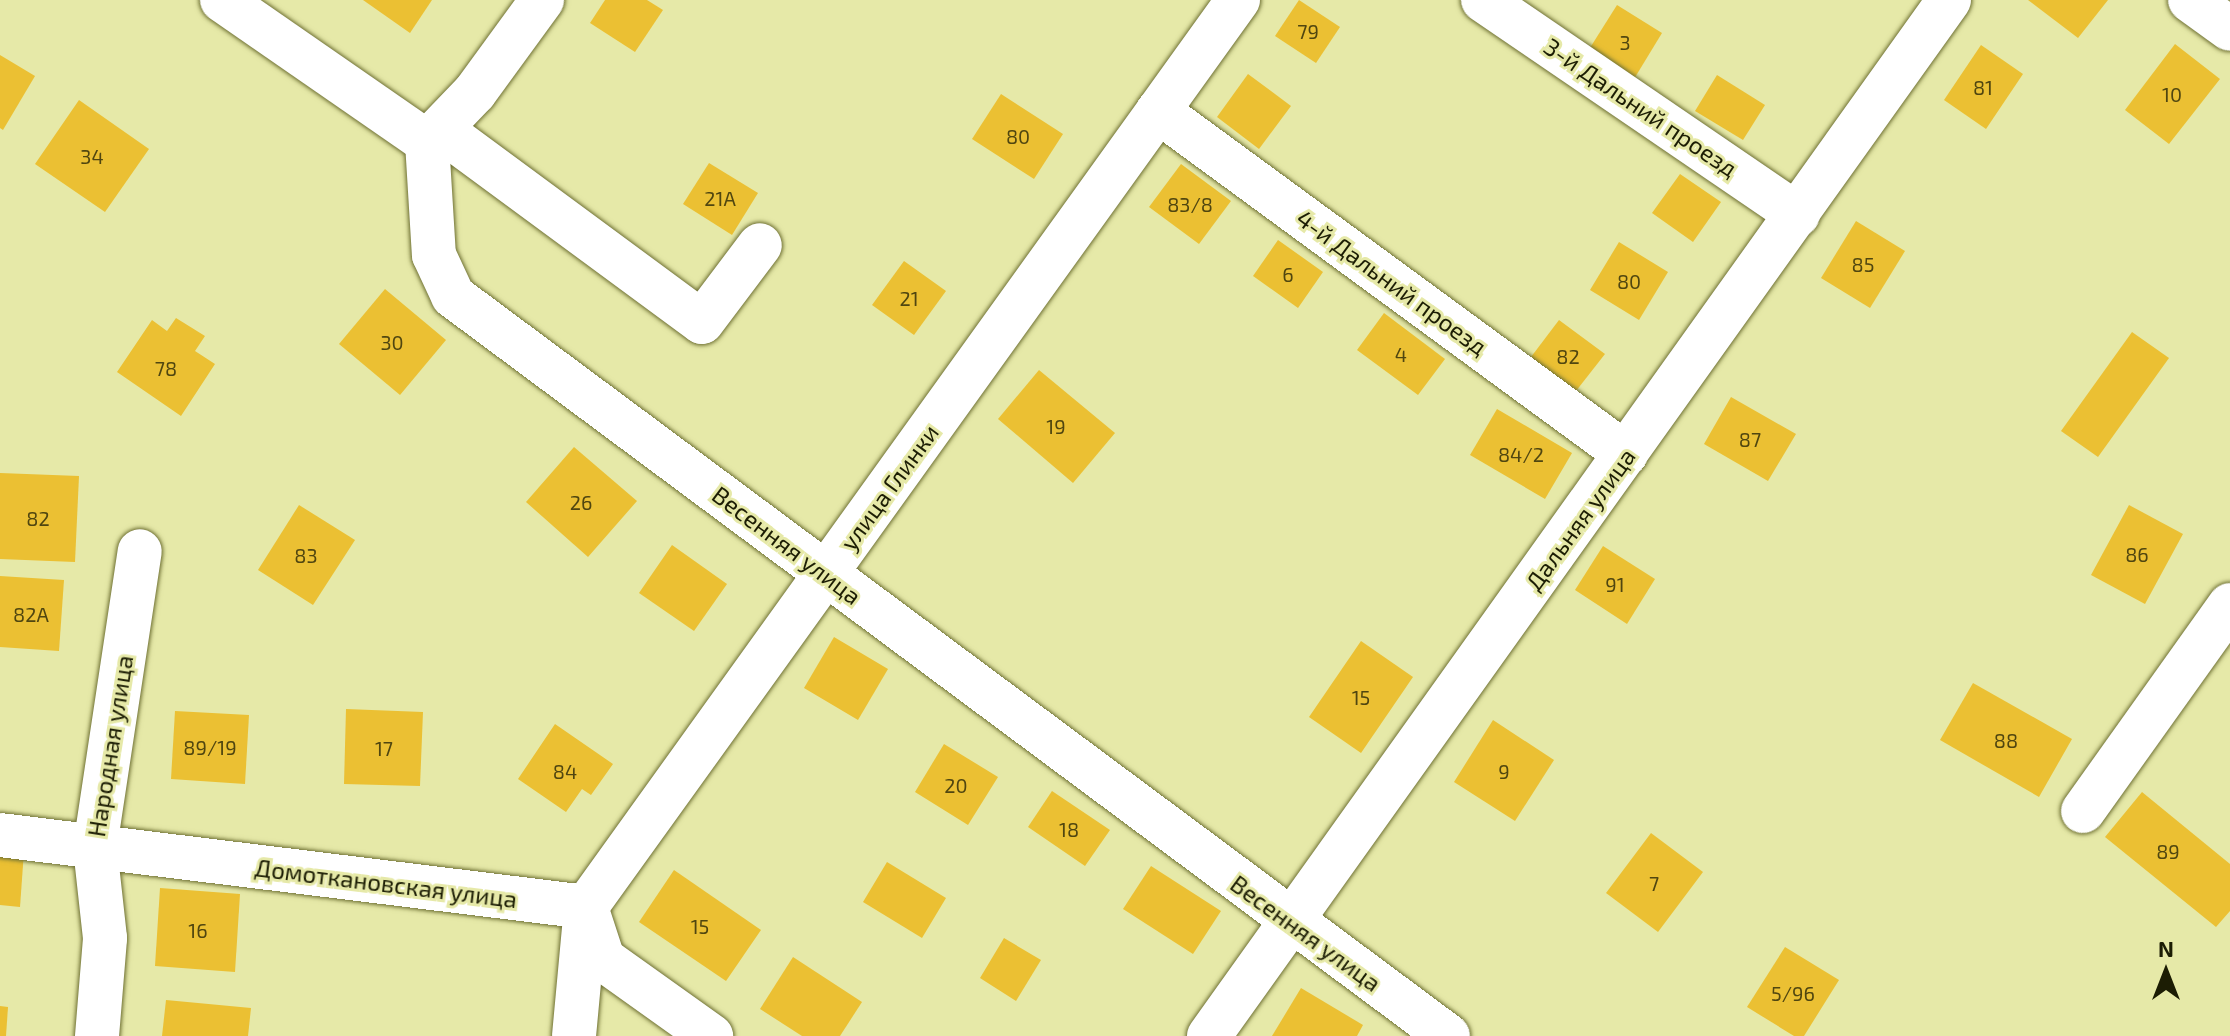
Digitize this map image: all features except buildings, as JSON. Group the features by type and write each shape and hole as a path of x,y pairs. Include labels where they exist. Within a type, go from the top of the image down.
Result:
{"street":[{"path":"222,0 433,135 702,322 760,245"},
{"path":"433,135 475,92 542,0"},
{"name":"улица Глинки","path":"586,907 1238,0"},
{"name":"3-й Дальний проезд","path":"1483,0 1798,215"},
{"name":"Дальняя улица","path":"1209,1036 1949,0"},
{"path":"2190,0 2230,29"},
{"name":"4-й Дальний проезд","path":"1158,111 1626,454"},
{"name":"Весенняя улица","path":"433,135 434,255 453,296 1290,923 1448,1036"},
{"name":"Народная улица","path":"97,1036 105,938 95,847 140,551"},
{"path":"2083,811 2230,605"},
{"name":"Домоткановская улица","path":"0,835 586,907"},
{"path":"574,1036 586,907"},
{"path":"586,907 603,959 711,1036"}]}
